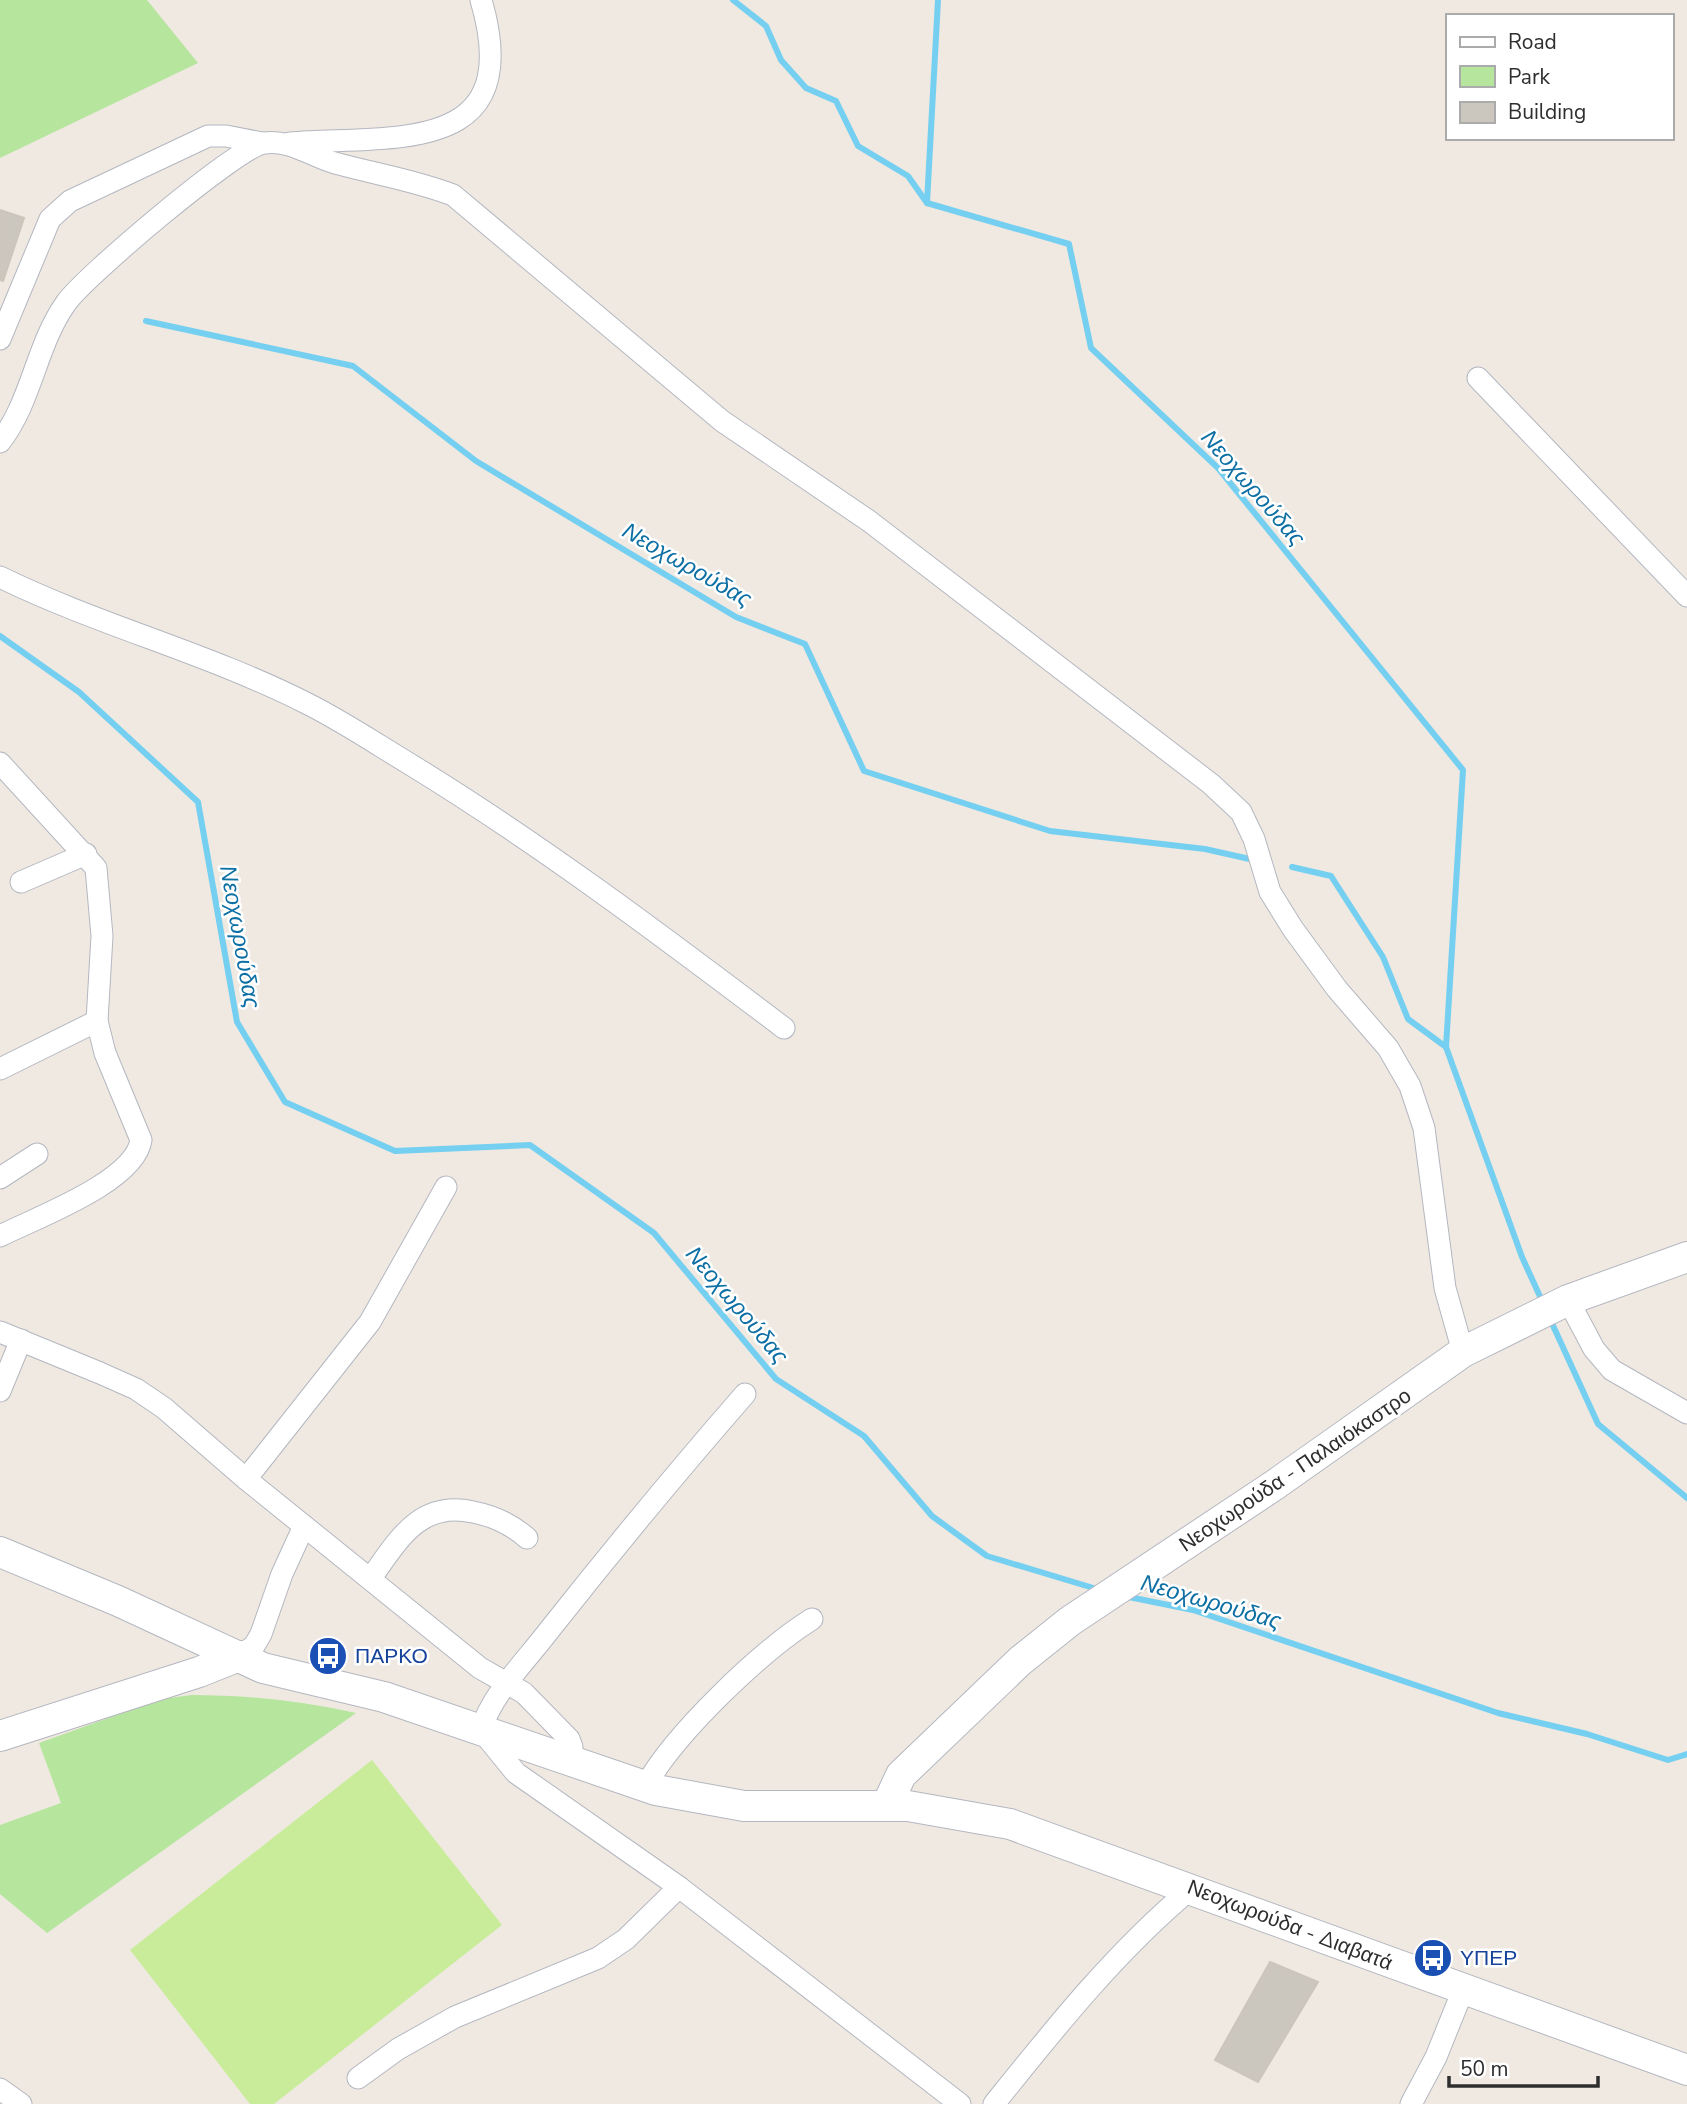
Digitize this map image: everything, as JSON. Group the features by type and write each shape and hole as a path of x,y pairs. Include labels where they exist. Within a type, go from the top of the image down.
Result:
{"street":[{"path":"0,338 50,219 70,201 208,136 284,143 404,136 439,131 465,117 481,98 488,75 490,53 481,0"},
{"path":"0,442 25,400 66,302 185,196 262,143"},
{"path":"284,143 333,162 414,180 453,195 722,421 869,521 1211,784 1241,813 1254,839 1270,892 1337,989 1388,1048 1410,1086 1424,1128 1445,1288 1464,1352"},
{"path":"1478,378 1687,596"},
{"path":"0,577 92,617 212,660 311,705 513,830 646,924 784,1028"},
{"path":"0,763 96,868 101,907 97,1021 105,1053 141,1133 140,1150 126,1166 77,1199 0,1236"},
{"path":"21,882 86,854"},
{"path":"0,1069 97,1021"},
{"path":"0,1178 37,1154"},
{"path":"246,1479 370,1322 446,1187"},
{"name":"Νεοχωρούδα - Παλαιόκαστρο","path":"887,1805 889,1795 901,1775 1020,1661 1070,1621 1299,1469 1464,1352 1568,1300 1687,1257"},
{"path":"1568,1300 1594,1349 1612,1370 1687,1413"},
{"path":"0,1332 148,1397 480,1668 524,1693 569,1739 572,1747 570,1761"},
{"path":"0,1391 21,1340"},
{"path":"745,1394 640,1514 509,1683 485,1717 481,1730 516,1773 679,1887 960,2104"},
{"path":"371,1578 402,1536 435,1511 459,1508 483,1514 504,1521 527,1538"},
{"path":"0,1736 199,1672 239,1656 258,1642 304,1525"},
{"name":"Νεοχωρούδα - Διαβατά","path":"0,1552 274,1672 346,1686 645,1787 702,1800 755,1807 887,1805 968,1814 1010,1824 1687,2070"},
{"path":"645,1787 668,1754 741,1677 778,1643 812,1619"},
{"path":"358,2078 398,2049 455,2017 598,1958 626,1939 679,1887"},
{"path":"994,2104 1075,2006 1171,1905 1192,1888"},
{"path":"1412,2104 1436,2057 1463,1990"},
{"path":"0,2089 21,2104"}],"green space":[{"path":"0,0 147,0 198,63 0,158"},
{"path":"192,1695 274,1700 356,1713 47,1933 0,1894 0,1825 61,1803 39,1743 161,1699"},
{"path":"372,1760 502,1925 274,2104 250,2104 130,1950"}],"building":[{"path":"0,210 24,218 3,281 0,280"},
{"path":"1270,1962 1318,1982 1258,2082 1215,2060"}],"waterway":[{"path":"733,0 766,26 781,60 806,88 836,101 858,146 908,176 927,203"},
{"name":"Νεοχωρούδας","path":"938,0 927,203 1069,244 1091,348 1218,468 1463,770 1446,1047 1522,1257 1543,1303"},
{"name":"Νεοχωρούδας","path":"146,321 353,366 476,461 736,617 805,644 864,771 1050,831 1205,849 1254,860"},
{"name":"Νεοχωρούδας","path":"0,636 79,692 198,802 237,1022 285,1102 395,1151 530,1145 654,1233 776,1379 864,1436 932,1516 987,1556 1100,1590"},
{"name":"Νεοχωρούδας","path":"1292,867 1331,876 1383,957 1408,1019 1446,1047"},
{"name":"Νεοχωρούδας","path":"1550,1319 1598,1424 1687,1498"},
{"name":"Νεοχωρούδας","path":"1124,1596 1193,1610 1498,1713 1587,1734 1668,1760 1687,1754"}],"place":[{"name":"ΠΑΡΚΟ","path":"328,1656"},
{"name":"ΥΠΕΡ","path":"1433,1958"}]}
